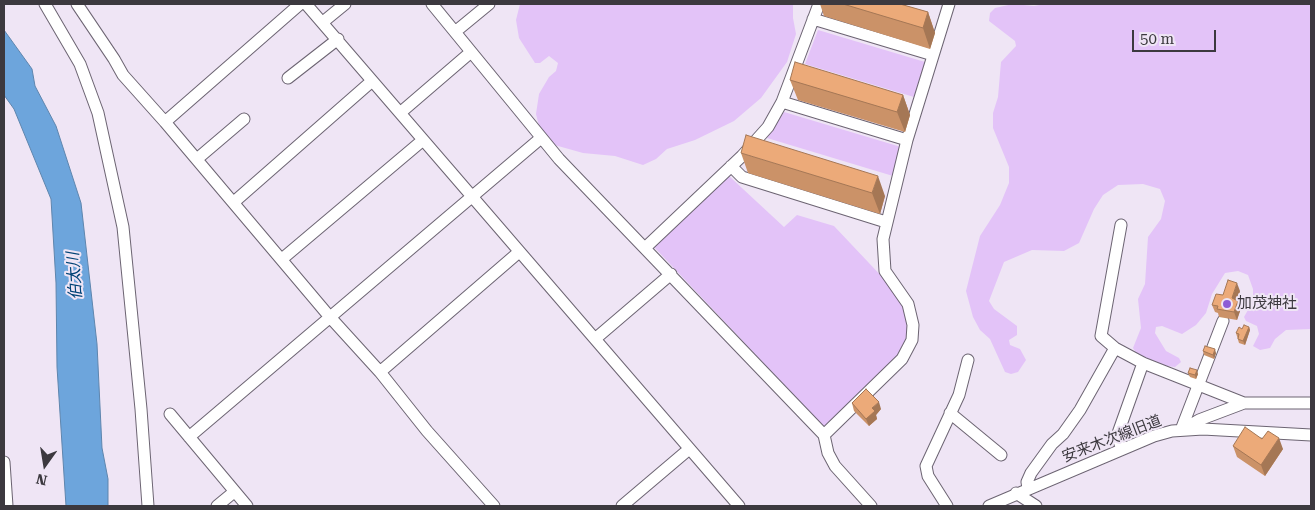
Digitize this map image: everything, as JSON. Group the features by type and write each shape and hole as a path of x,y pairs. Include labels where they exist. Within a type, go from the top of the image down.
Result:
{"street":[{"path":"45,4 80,64 98,113 123,227 141,408 148,506"},
{"path":"77,4 123,75 234,202 329,316 380,372 427,431 494,506"},
{"path":"165,122 300,4"},
{"path":"306,4 738,506"},
{"path":"323,22 345,4"},
{"path":"432,4 559,159 646,247 824,435 828,453 835,466 871,506"},
{"path":"455,32 489,4"},
{"path":"646,247 731,166 756,148 798,74 819,4"},
{"path":"824,435 902,359 912,340 914,325 908,304 885,271 882,254 889,188 907,140 911,109 933,55 937,25 949,4"},
{"path":"813,19 933,55"},
{"path":"288,78 338,39"},
{"path":"400,113 471,52"},
{"path":"234,202 372,81"},
{"path":"782,102 907,140"},
{"path":"197,159 244,119"},
{"path":"190,437 329,316 541,138"},
{"path":"282,259 424,140"},
{"path":"731,166 742,177 886,222"},
{"path":"1121,225 1101,336 1115,348 1143,363 1198,383 1244,403"},
{"path":"380,372 519,252"},
{"path":"595,339 671,274"},
{"path":"1180,430 1223,321"},
{"path":"1028,488 1027,482 1031,473 1080,410 1115,348"},
{"path":"947,506 928,476 926,466 959,395 968,360"},
{"path":"1122,449 1116,436 1143,363"},
{"path":"1180,430 1199,420 1244,403 1311,403"},
{"path":"950,413 1001,455"},
{"path":"170,414 247,506"},
{"name":"安来木次線旧道","path":"989,506 1154,436 1180,430 1203,429 1311,436"},
{"path":"622,506 688,450"},
{"path":"4,462 6,506"},
{"path":"217,506 234,492"},
{"path":"1016,493 1036,506"}],"shaded area":[{"path":"520,4 793,4 796,34 787,62 761,98 734,121 695,140 667,149 656,159 643,165 615,156 583,153 551,144 541,134 536,114 539,94 549,77 556,71 558,63 549,56 540,63 535,63 519,38 516,20"},
{"path":"1013,4 1034,6 1045,4 1311,4 1311,329 1286,330 1275,339 1270,348 1260,350 1253,346 1259,334 1257,326 1246,321 1244,317 1253,301 1253,289 1248,275 1238,271 1225,273 1212,294 1206,313 1196,325 1182,334 1162,326 1156,327 1155,333 1166,351 1179,358 1181,362 1175,367 1160,365 1139,357 1133,348 1141,328 1138,299 1145,284 1148,237 1161,219 1165,201 1160,189 1143,184 1118,185 1103,195 1094,209 1079,243 1064,251 1032,250 1004,262 989,301 994,309 1017,326 1017,335 1009,340 1010,345 1020,349 1026,360 1018,372 1011,374 1005,372 990,339 980,330 973,317 966,291 980,236 1000,205 1009,183 1009,167 993,128 993,113 998,97 1001,62 1016,46 1015,41 989,21 990,13 995,8"},
{"path":"818,30 925,62 914,97 805,64"},
{"path":"784,112 901,147 893,176 767,138"},
{"path":"729,176 784,227 797,215 834,226 903,299 910,336 896,358 824,427 654,247"}],"water":[{"name":"伯太川","path":"4,30 32,69 35,86 56,126 81,203 97,344 102,448 108,479 108,506 66,506 57,367 56,283 51,199 14,109 4,95"}],"building":[{"path":"843,4 900,4 928,12 923,28"},
{"path":"795,62 903,95 897,112 790,80"},
{"path":"746,135 878,176 872,193 741,153"},
{"path":"1228,280 1237,283 1232,298 1238,301 1234,312 1217,309 1218,306 1212,305 1216,294 1223,295"},
{"path":"1244,325 1249,327 1243,341 1238,339 1239,334 1236,333 1239,327 1242,329"},
{"path":"1205,346 1215,349 1213,355 1203,351"},
{"path":"1190,368 1197,370 1195,375 1188,373"},
{"path":"866,389 879,402 872,408 875,411 866,419 852,403"},
{"path":"1245,427 1262,439 1268,431 1279,438 1261,465 1233,446"}],"place":[{"name":"加茂神社","path":"1227,304"}]}
